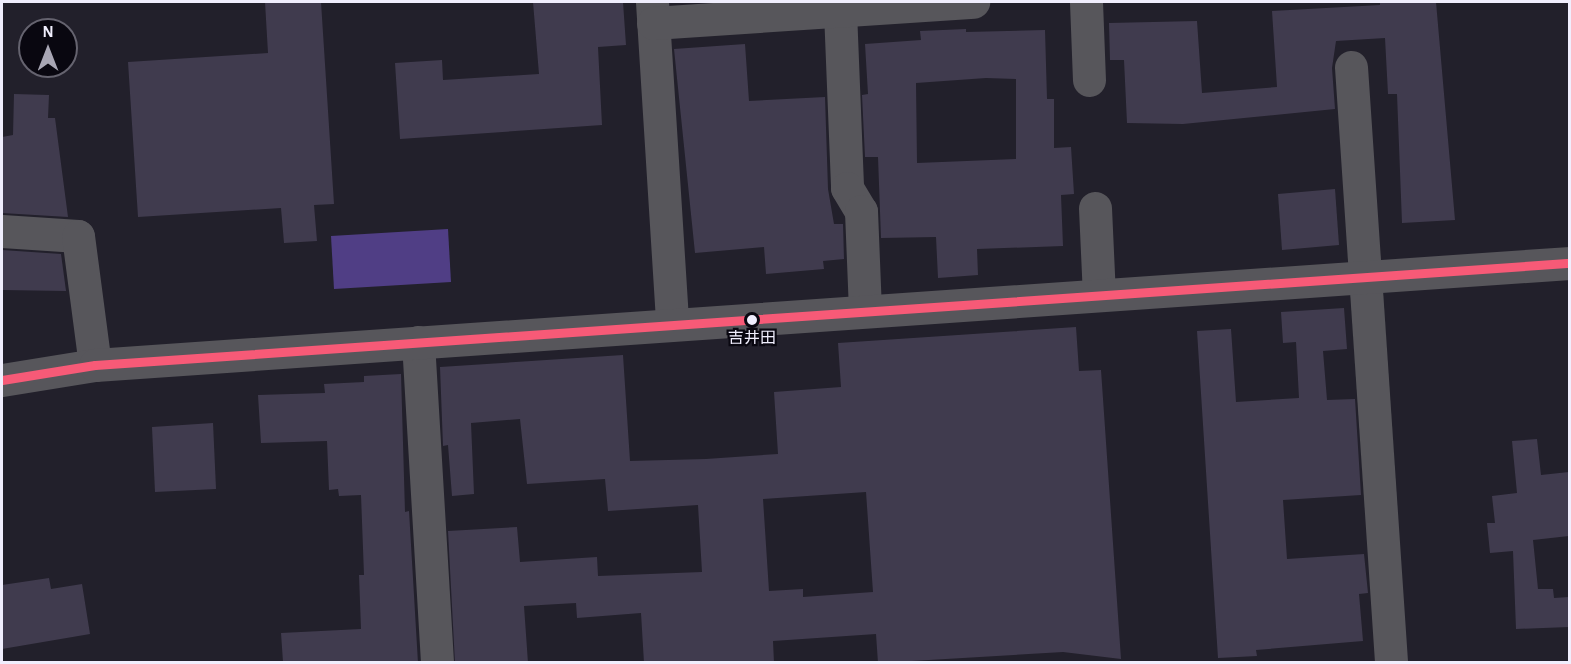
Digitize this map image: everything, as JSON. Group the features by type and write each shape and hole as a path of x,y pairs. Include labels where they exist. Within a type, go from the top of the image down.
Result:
{"street":[{"path":"672,324 652,12 840,11 973,2"},
{"path":"1086,2 1089,81"},
{"path":"840,11 847,188 861,211 865,311"},
{"path":"1351,67 1390,663"},
{"path":"1095,208 1099,295"},
{"path":"2,231 78,236 95,365"},
{"path":"2,380 95,365 1569,263"},
{"path":"418,342 437,663"}],"shaded area":[{"path":"448,229 451,282 334,289 331,236"}],"building":[{"path":"265,2 321,2 334,204 314,205 317,241 284,243 281,208 138,217 128,62 268,53"},
{"path":"533,2 623,2 626,45 598,47 602,125 400,139 395,63 442,60 443,80 539,74"},
{"path":"1380,2 1436,2 1455,220 1402,223 1397,94 1388,94 1385,38 1336,41 1332,68 1335,109 1183,124 1127,123 1124,60 1110,60 1109,23 1197,21 1202,93 1277,87 1272,11 1380,5"},
{"path":"1045,30 1047,99 1054,99 1054,148 1071,147 1074,194 1061,195 1063,246 977,249 978,275 938,278 936,237 881,238 878,157 865,157 862,95 868,94 865,44 921,40 920,31","holes":["986,78 1016,79 1016,159 917,163 916,83"]},
{"path":"745,44 749,101 825,97 828,189 834,224 843,224 844,259 823,261 824,269 766,274 764,247 695,253 674,49"},
{"path":"14,94 49,95 48,118 55,118 68,217 2,213 2,137 13,135"},
{"path":"1335,189 1339,245 1282,250 1278,194"},
{"path":"2,250 61,254 66,291 2,290"},
{"path":"1344,308 1347,349 1323,351 1327,400 1355,399 1361,495 1283,500 1287,559 1364,554 1368,593 1359,594 1363,641 1256,650 1257,656 1218,658 1197,331 1231,329 1236,402 1299,398 1296,342 1283,343 1281,312"},
{"path":"1076,327 1079,371 1101,370 1121,659 1063,652 878,663 876,634 773,641 774,663 644,663 641,613 577,618 576,603 524,606 528,663 455,663 448,531 517,527 520,562 597,557 598,576 702,572 698,505 608,511 605,479 527,484 520,419 471,423 474,494 452,496 448,445 443,446 440,367 623,355 630,461 706,459 778,454 774,392 841,387 838,343","holes":["866,492 873,592 803,597 803,589 769,591 763,499"]},
{"path":"401,374 405,512 409,511 418,663 283,662 281,633 361,629 359,575 364,575 361,495 339,496 338,489 329,490 327,441 261,443 258,395 325,393 324,384 364,382 364,376"},
{"path":"213,423 216,489 155,492 152,427"},
{"path":"1537,439 1541,475 1569,472 1569,536 1533,540 1538,589 1553,589 1554,598 1569,597 1569,627 1516,629 1513,551 1490,553 1487,523 1495,523 1492,496 1517,493 1512,441"},
{"path":"49,578 51,589 82,584 90,634 2,649 2,585"}],"transit line":[{"path":"2,380 95,365 1570,263"}],"place":[{"name":"吉井田","path":"752,320"}]}
